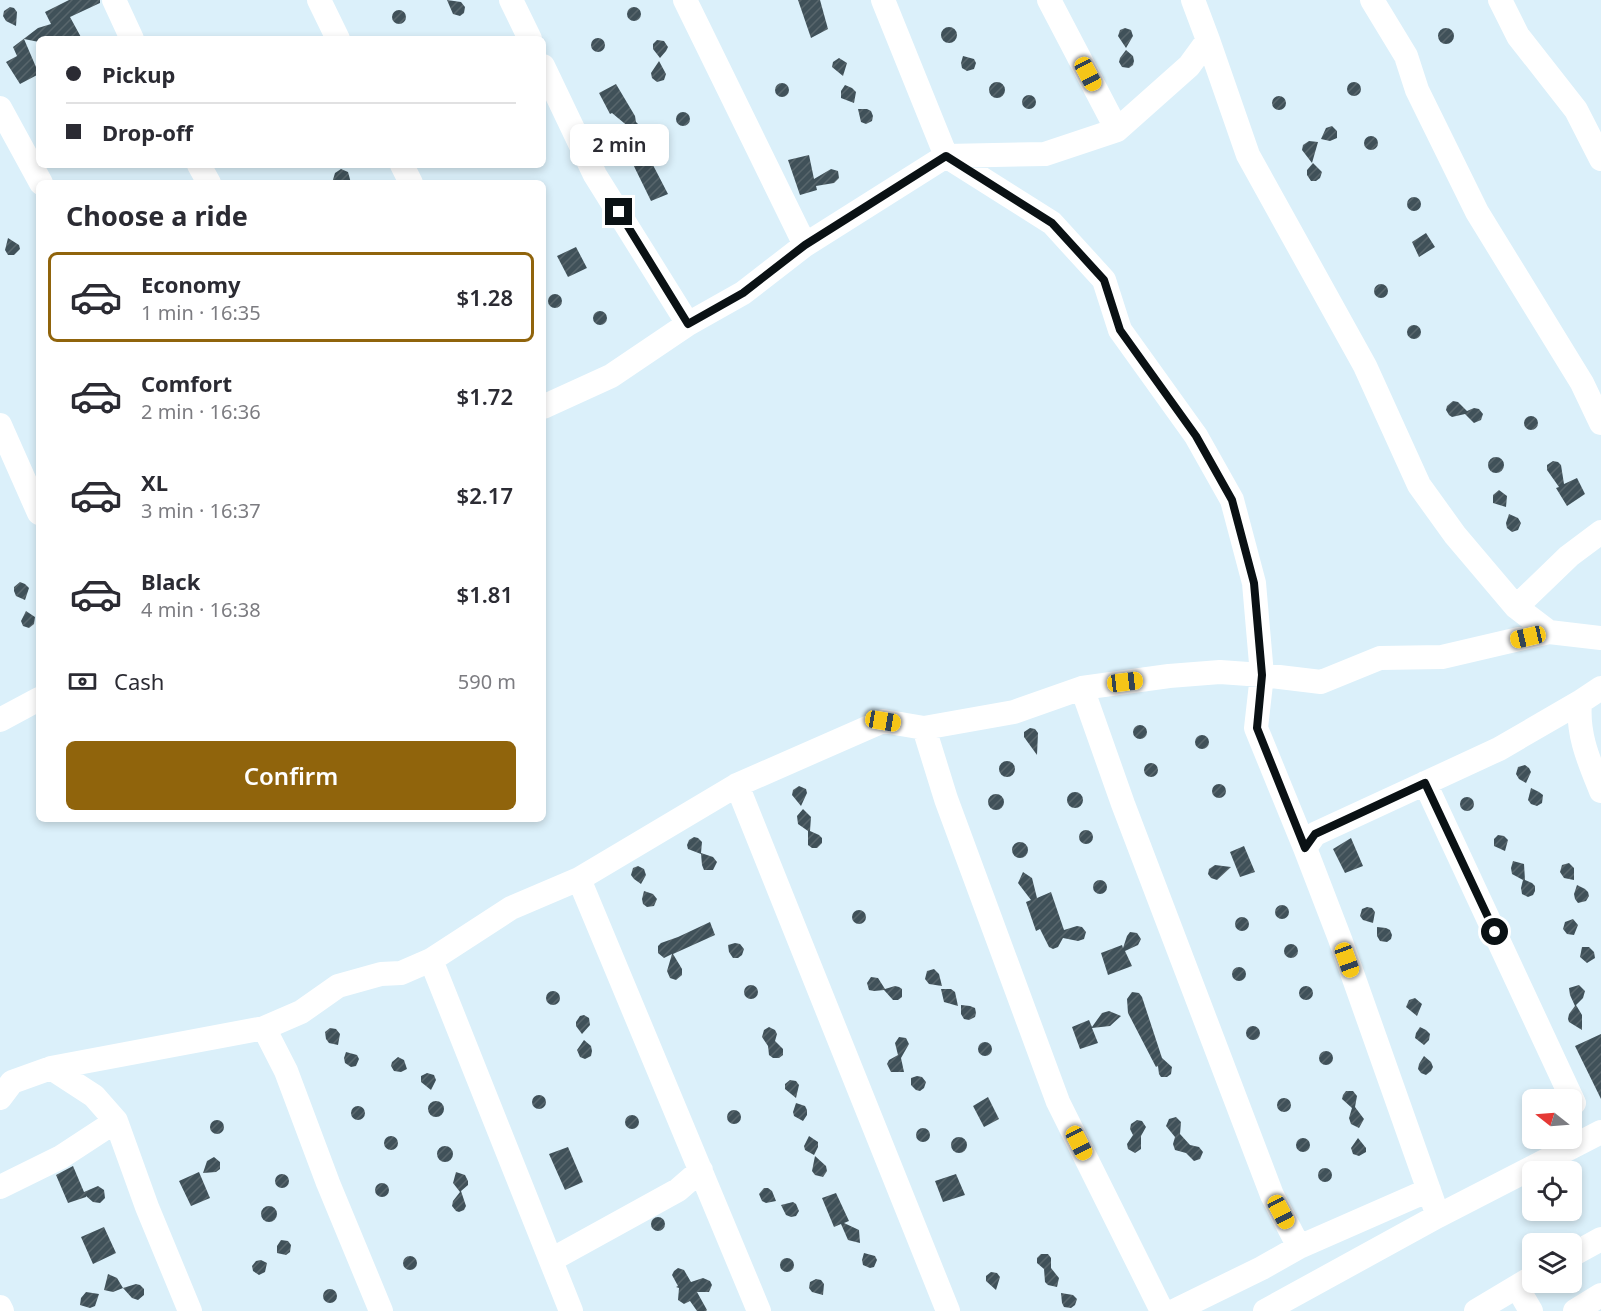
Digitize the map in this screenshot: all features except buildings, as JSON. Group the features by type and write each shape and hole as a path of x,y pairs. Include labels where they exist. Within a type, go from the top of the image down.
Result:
{"street":[{"path":"114,0 131,36"},
{"path":"319,0 337,36"},
{"path":"511,0 529,36"},
{"path":"685,0 805,245"},
{"path":"883,0 946,156 1052,223 1104,280 1120,330 1196,436 1232,500 1254,583 1262,675 1257,728 1340,939 1438,1216"},
{"path":"1049,0 1117,130"},
{"path":"1193,0 1248,155 1365,366 1419,485 1455,535 1516,607 1549,632"},
{"path":"1372,0 1406,56 1418,90 1477,212 1582,383 1601,423"},
{"path":"1500,0 1518,36 1576,110 1601,159"},
{"path":"546,406 611,376 688,324 743,293 805,245 946,156 1045,154 1117,130 1189,66 1208,40"},
{"path":"546,72 595,175 688,324"},
{"path":"0,108 39,180"},
{"path":"0,425 36,506"},
{"path":"1516,607 1569,556 1601,532"},
{"path":"0,1098 12,1082 51,1068 264,1028 301,1012 338,986 381,974 401,973 431,960 511,908 579,879 737,785 883,721 924,728 1014,712 1082,687 1169,676 1220,672 1321,682 1380,658 1442,657 1549,632 1601,638"},
{"path":"1082,687 1268,1184 1299,1247"},
{"path":"1305,848 1315,834 1499,749 1601,688"},
{"path":"0,720 36,701"},
{"path":"1580,702 1578,720 1585,751 1601,791"},
{"path":"924,728 946,799 1058,1102 1162,1311"},
{"path":"1425,783 1567,1089"},
{"path":"737,785 948,1311"},
{"path":"579,879 759,1311"},
{"path":"431,960 571,1311"},
{"path":"264,1028 286,1071 328,1184 381,1311"},
{"path":"51,1068 94,1096 116,1121 147,1207 190,1311"},
{"path":"0,1187 61,1157 116,1121"},
{"path":"1265,1311 1438,1216 1601,1132"},
{"path":"551,1260 678,1190 701,1170"},
{"path":"1174,1311 1262,1268 1299,1247 1429,1190"},
{"path":"1582,1249 1601,1239"},
{"path":"1476,1311 1522,1284"},
{"path":"1527,1293 1531,1311"},
{"path":"1575,1311 1601,1295"},
{"path":"0,1306 2,1311"}],"route":[{"path":"619,212 688,324 743,293 805,245 946,156 1052,223 1104,280 1120,330 1196,436 1232,500 1254,583 1262,675 1257,728 1305,848 1315,834 1425,783 1495,932"}]}
